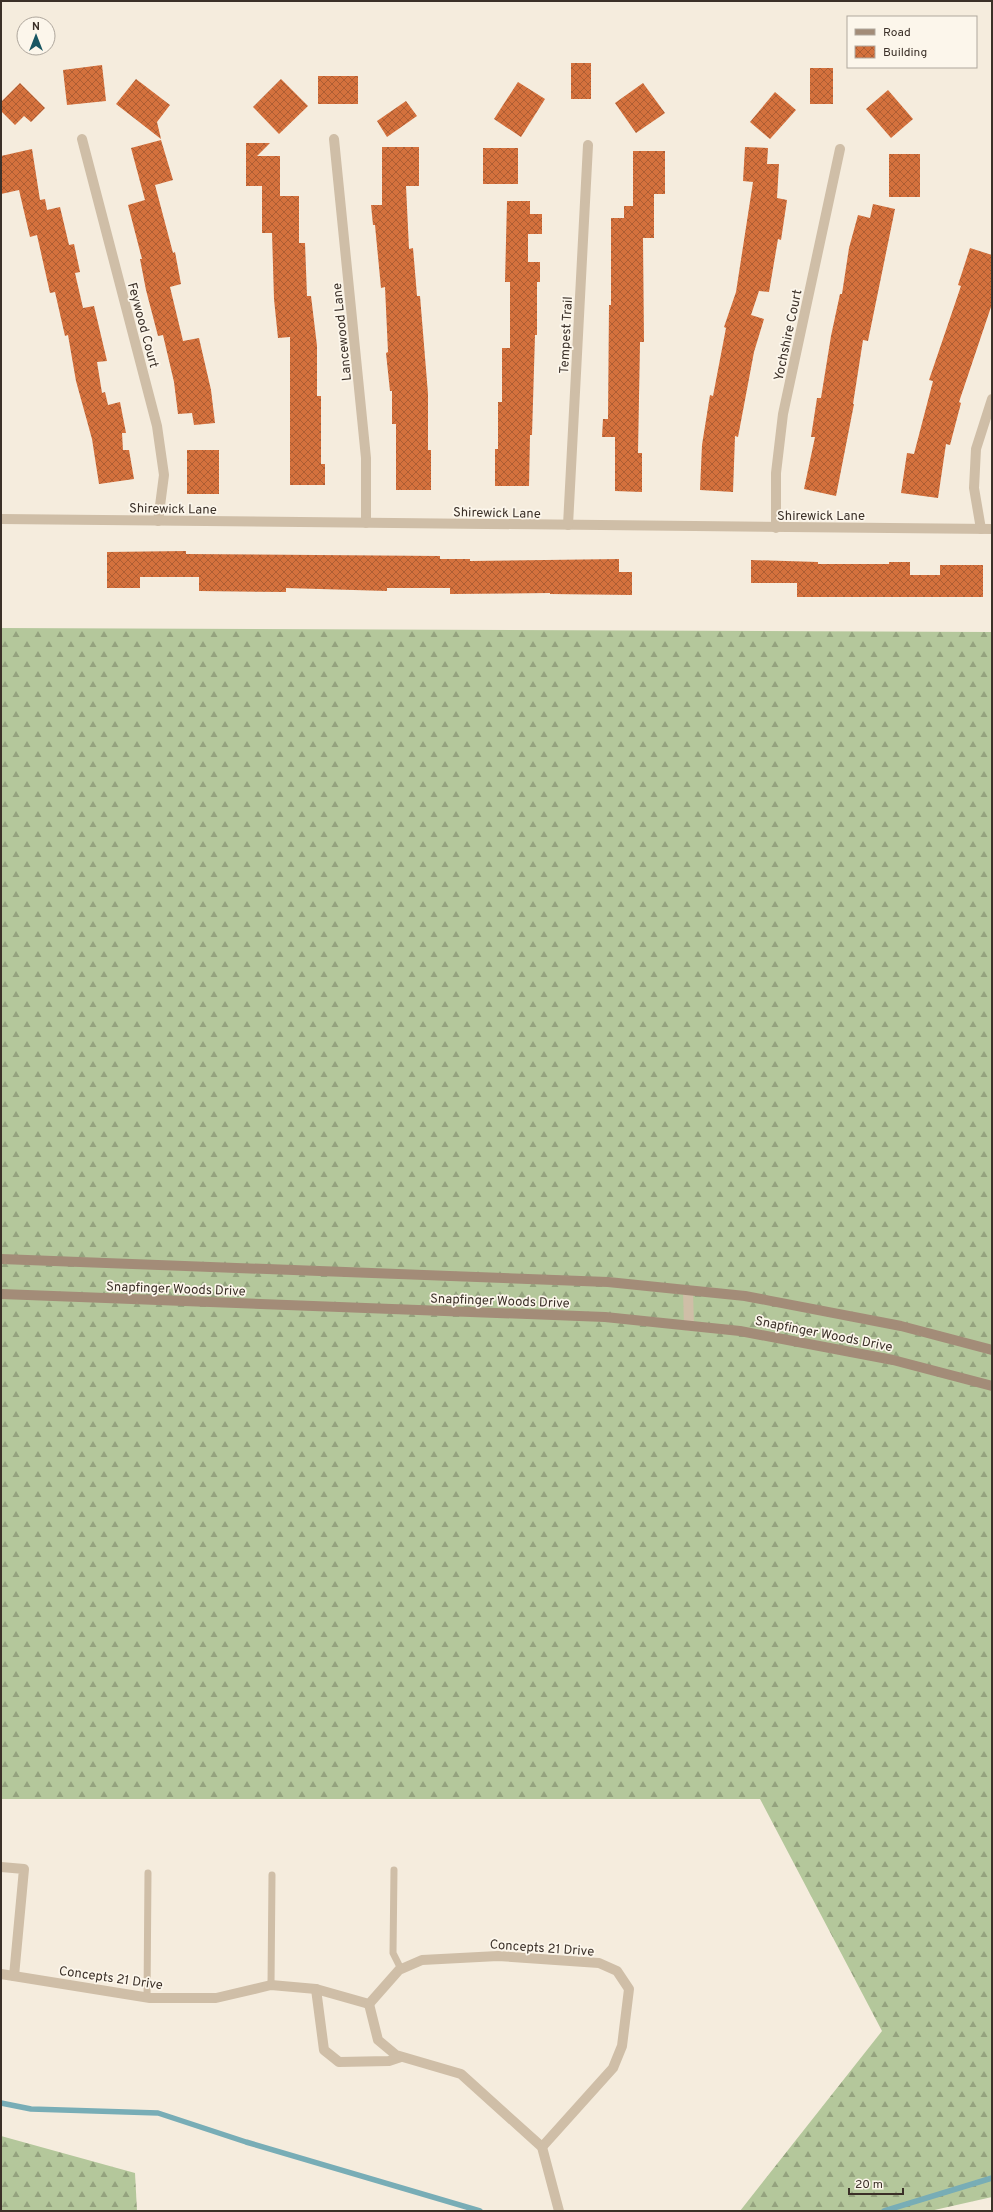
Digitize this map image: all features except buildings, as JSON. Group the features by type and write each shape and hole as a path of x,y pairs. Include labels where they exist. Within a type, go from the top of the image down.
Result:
{"main road":[{"name":"Snapfinger Woods Drive","path":"1,1259 600,1282 688,1290 745,1296 901,1326 992,1350"},
{"name":"Snapfinger Woods Drive","path":"1,1294 605,1317 740,1331 893,1360 992,1386"}],"street":[{"name":"Feywood Court","path":"82,139 158,426 164,476 158,521"},
{"name":"Lancewood Lane","path":"334,139 366,458 366,523"},
{"name":"Tempest Trail","path":"568,525 588,145"},
{"name":"Yochshire Court","path":"776,528 776,473 783,414 840,149"},
{"path":"981,529 974,488 976,449 992,399"},
{"name":"Shirewick Lane","path":"1,519 992,529"},
{"path":"688,1290 689,1326"},
{"path":"1,1867 24,1869 14,1976"},
{"name":"Concepts 21 Drive","path":"1,1974 147,1998 216,1998 271,1985 316,1989 369,2004 400,1969 422,1960 498,1956 599,1963 617,1970 629,1989 622,2046 613,2068 542,2147"},
{"path":"316,1989 324,2050 339,2062 389,2061 400,2057"},
{"path":"369,2004 378,2040 396,2055 461,2074 542,2147 558,2211"}],"lane":[{"path":"394,1870 393,1953 400,1969"},
{"path":"147,1998 148,1873"},
{"path":"271,1985 272,1875"}],"green space":[{"path":"1,628 992,632 992,2197 930,2211 740,2211 882,2031 760,1799 1,1799"},
{"path":"1,2136 135,2173 137,2211 1,2211"}],"waterway":[{"path":"1,2103 31,2109 158,2113 246,2142 480,2211"},
{"path":"884,2211 992,2178"}]}
